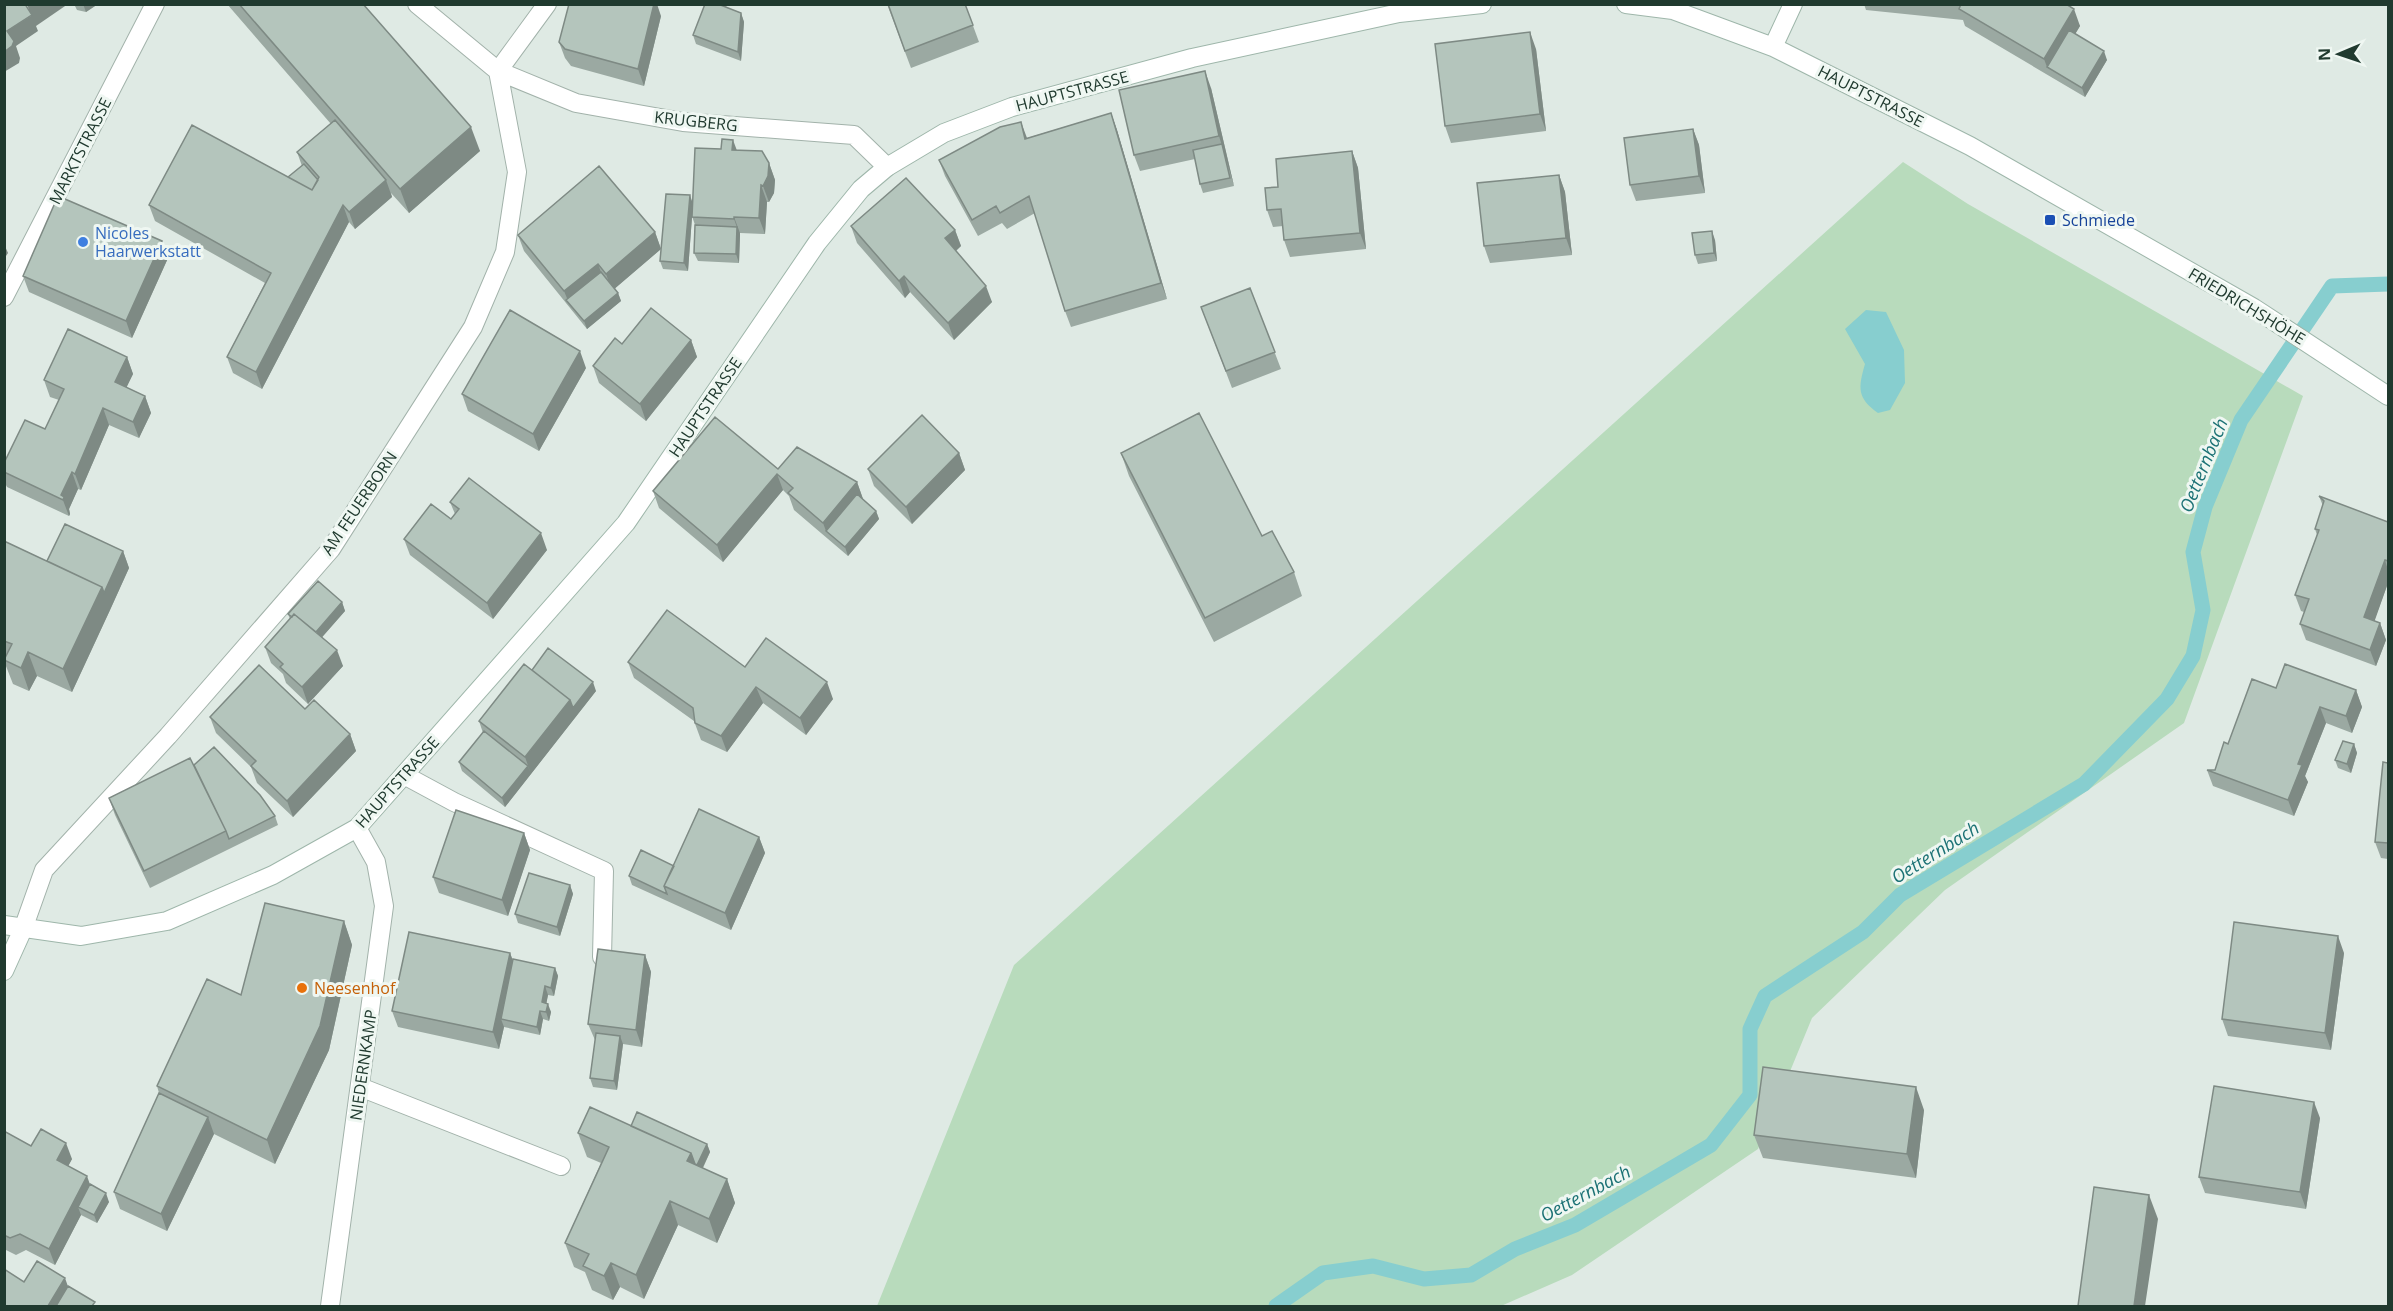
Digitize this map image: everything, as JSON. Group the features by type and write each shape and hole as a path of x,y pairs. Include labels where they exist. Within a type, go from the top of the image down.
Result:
{"main road":[{"name":"MARKTSTRASSE","path":"4,297 155,4"},
{"name":"KRUGBERG","path":"417,4 498,71 576,103 683,122 854,135 887,167"},
{"path":"498,71 547,4"},
{"name":"HAUPTSTRASSE","path":"4,925 81,936 167,921 273,875 357,828 626,523 817,243 861,189 887,167 944,133 1012,107 1192,58 1387,15 1482,4"},
{"name":"HAUPTSTRASSE","path":"1626,4 1672,10 1773,47 1970,146 2101,222"},
{"path":"1773,47 1793,4"},
{"name":"AM FEUERBORN","path":"4,972 23,929 44,870 168,736 331,549 473,327 506,252 517,172 498,71"},
{"name":"FRIEDRICHSHÖHE","path":"2101,222 2254,308 2388,396"},
{"path":"404,775 454,802 604,871 602,957"},
{"name":"NIEDERNKAMP","path":"330,1306 384,906 376,862 357,828"},
{"path":"360,1088 561,1166"}],"green space":[{"path":"1903,162 1968,204 2303,396 2184,723 1945,890 1812,1018 1758,1149 1572,1275 1501,1306 877,1306 1014,965"}],"water":[{"path":"1866,310 1886,312 1904,350 1905,383 1890,410 1878,413 1866,402 1861,392 1860,386 1865,364 1845,329"}],"building":[{"path":"4,4 25,4 32,15 7,31 14,41 12,46 4,52"},
{"path":"239,4 363,4 471,127 400,189"},
{"path":"569,4 654,4 638,69 565,49 559,42"},
{"path":"705,4 718,4 741,13 738,52 693,35"},
{"path":"888,4 965,4 973,25 905,51"},
{"path":"1961,4 2066,4 2074,9 2044,59 1959,9"},
{"path":"2069,30 2104,51 2082,88 2047,67"},
{"path":"1530,32 1540,114 1445,126 1435,44"},
{"path":"1205,71 1219,136 1134,155 1119,90"},
{"path":"1111,113 1161,283 1065,311 1029,196 1000,213 996,206 972,220 939,160 1000,127 1021,122 1025,139"},
{"path":"335,120 386,180 349,212 343,205 256,372 227,357 271,273 149,205 192,125 312,190 319,177 297,152"},
{"path":"1693,129 1699,176 1630,185 1624,138"},
{"path":"722,139 733,140 732,150 762,151 769,163 768,176 763,186 761,185 759,218 692,217 695,148 721,149"},
{"path":"1222,144 1230,178 1200,184 1193,150"},
{"path":"1352,151 1360,233 1284,240 1281,209 1267,210 1265,188 1278,187 1276,159"},
{"path":"304,164 318,180 312,190 288,177"},
{"path":"599,166 655,232 606,274 598,264 564,291 518,235"},
{"path":"1559,175 1566,238 1484,246 1477,183"},
{"path":"906,178 955,230 945,238 986,286 948,323 904,276 899,281 851,226"},
{"path":"666,194 690,195 684,263 660,261"},
{"path":"58,196 162,241 126,321 23,276"},
{"path":"695,225 737,227 736,254 694,253"},
{"path":"1712,231 1714,253 1695,255 1692,233"},
{"path":"601,272 618,293 584,321 566,300"},
{"path":"1250,288 1275,352 1226,371 1201,307"},
{"path":"651,308 691,340 640,404 593,366 615,338 622,344"},
{"path":"510,310 580,351 533,434 462,394"},
{"path":"68,329 127,357 115,382 145,396 133,422 103,408 75,474 72,472 61,495 64,497 63,500 4,472 4,463 25,420 45,429 64,389 44,380"},
{"path":"1199,413 1262,536 1272,531 1294,572 1205,618 1121,453"},
{"path":"922,415 959,453 906,507 868,469"},
{"path":"715,417 778,469 797,447 857,482 823,523 788,493 793,488 777,474 717,545 653,491"},
{"path":"469,478 541,533 487,603 404,539 431,504 451,519 459,509 450,502"},
{"path":"857,494 876,511 845,547 826,531"},
{"path":"2319,496 2388,522 2388,561 2385,560 2364,617 2380,623 2370,650 2300,624 2309,599 2295,595 2319,530 2315,529 2324,501"},
{"path":"65,524 123,551 104,593 102,587 47,561"},
{"path":"4,541 102,587 63,669 28,652 21,668 4,660 12,644 4,641"},
{"path":"318,581 342,602 316,632 294,614 292,617 288,614"},
{"path":"667,610 745,667 766,638 827,682 800,718 756,687 721,736 695,723 693,708 628,662"},
{"path":"294,614 337,650 302,687 280,667 283,664 265,647"},
{"path":"548,648 593,682 573,708 570,700 532,670"},
{"path":"524,664 570,700 525,757 479,721"},
{"path":"2285,664 2356,690 2346,716 2320,707 2298,764 2302,765 2288,800 2207,770 2215,770 2224,742 2228,744 2252,679 2276,688"},
{"path":"259,665 305,709 314,700 350,734 287,801 251,766 256,761 210,717"},
{"path":"484,731 528,766 502,798 459,762"},
{"path":"2343,741 2354,744 2347,764 2335,760"},
{"path":"214,747 260,795 275,816 229,839 194,765"},
{"path":"190,758 226,831 144,871 109,798"},
{"path":"2383,762 2388,763 2388,843 2375,842"},
{"path":"699,809 759,837 725,913 664,886"},
{"path":"456,810 524,833 502,900 433,877"},
{"path":"641,850 674,866 664,886 667,894 629,876"},
{"path":"529,873 570,885 557,927 515,914"},
{"path":"265,903 344,921 320,1026 267,1140 157,1086 207,979 241,995"},
{"path":"2234,922 2338,936 2325,1033 2222,1019"},
{"path":"409,932 510,953 493,1032 392,1011"},
{"path":"598,949 645,955 636,1030 588,1024"},
{"path":"513,959 555,968 551,988 545,986 542,1002 548,1004 546,1012 540,1011 537,1027 501,1019"},
{"path":"596,1033 620,1036 614,1081 590,1078"},
{"path":"1763,1067 1916,1087 1907,1154 1754,1135"},
{"path":"2214,1086 2314,1102 2300,1192 2199,1177"},
{"path":"159,1093 208,1117 161,1214 114,1192"},
{"path":"590,1107 691,1153 687,1161 727,1179 709,1219 670,1201 636,1275 611,1263 604,1276 583,1266 589,1254 565,1243 609,1147 578,1133"},
{"path":"637,1112 707,1144 697,1165 691,1153 631,1126"},
{"path":"41,1129 66,1143 57,1160 87,1176 49,1249 20,1234 10,1238 4,1235 4,1131 31,1146"},
{"path":"90,1184 106,1193 94,1215 78,1207"},
{"path":"2094,1187 2149,1195 2134,1306 2078,1306"},
{"path":"37,1261 65,1278 48,1306 4,1306 4,1269 24,1282"},
{"path":"68,1286 95,1302 92,1306 56,1306"}],"waterway":[{"name":"Oetternbach","path":"1276,1306 1323,1273 1373,1266 1424,1279 1471,1275 1515,1249 1575,1225 1711,1145 1750,1095 1750,1029 1765,996 1863,932 1900,895 2084,784 2167,699 2193,656 2203,610 2193,552 2205,507 2241,420 2332,286 2388,284"}],"place":[{"name":"Schmiede","path":"2050,220"},
{"name":"Nicoles Haarwerkstatt","path":"83,242"},
{"name":"Neesenhof","path":"302,988"}]}
